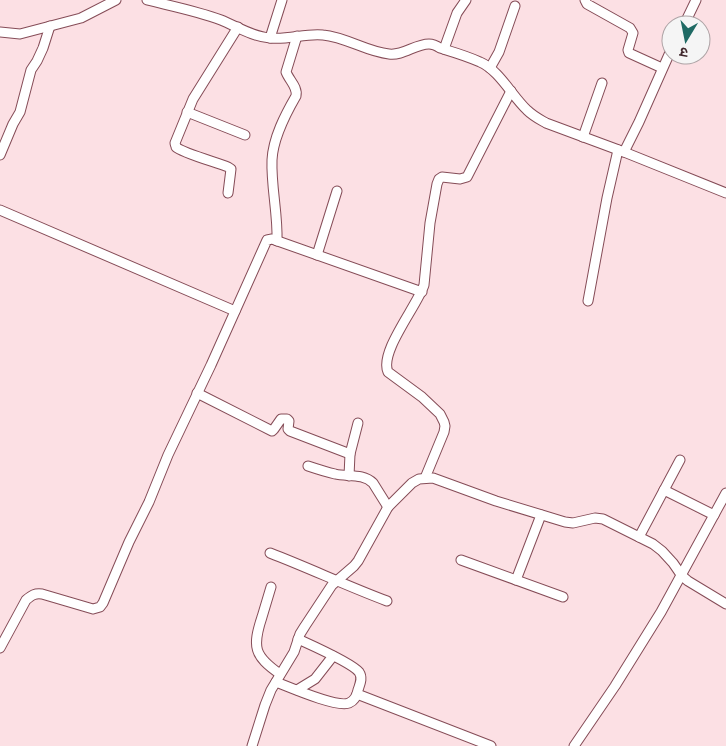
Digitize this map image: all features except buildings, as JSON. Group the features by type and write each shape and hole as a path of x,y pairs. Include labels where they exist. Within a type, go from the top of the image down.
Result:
{"street":[{"path":"0,32 20,34 81,18 116,0"},
{"path":"147,0 219,19 270,38 309,34 325,35 390,54 397,54 430,44 481,62 490,68 526,110 546,123 726,193"},
{"path":"270,38 282,0"},
{"path":"444,49 458,13 466,0"},
{"path":"585,0 587,4 630,28 632,36 628,50 629,53 662,68"},
{"path":"689,15 696,0"},
{"path":"490,68 499,52 516,6"},
{"path":"0,155 20,112 31,70 43,48 50,26"},
{"path":"228,193 231,169 195,156 176,146 175,143 200,86 238,27"},
{"path":"277,241 272,159 282,122 297,92 286,72 297,36"},
{"path":"588,301 607,198 621,151 639,122 664,65"},
{"path":"583,137 602,83"},
{"path":"425,478 444,432 444,422 440,414 422,397 388,372 386,361 402,324 422,292 426,272 430,223 439,179 442,177 460,179 467,177 511,91"},
{"path":"187,112 245,135"},
{"path":"317,255 337,191"},
{"path":"0,210 235,311"},
{"path":"0,648 26,600 32,594 38,593 93,609 100,607 103,603 172,446 267,240 272,239 422,292"},
{"path":"198,393 272,430 282,419 287,419 290,431 350,454"},
{"path":"349,476 350,454 358,424"},
{"path":"639,537 680,460"},
{"path":"308,466 337,475 370,479 388,507"},
{"path":"252,746 265,705 278,678 294,652 305,626 329,589 358,561 388,507 412,483 419,479 433,478 496,501 573,523 595,518 604,519 653,544 688,581 726,604"},
{"path":"664,490 714,515"},
{"path":"574,746 615,686 661,612 726,493"},
{"path":"516,580 541,515"},
{"path":"270,552 387,601"},
{"path":"461,560 563,597"},
{"path":"272,587 257,631 255,642 259,654 278,678 297,690 344,704 352,701 357,694 361,679 358,671 341,660 298,639"},
{"path":"297,690 315,679 333,656"},
{"path":"357,694 491,746"}]}
